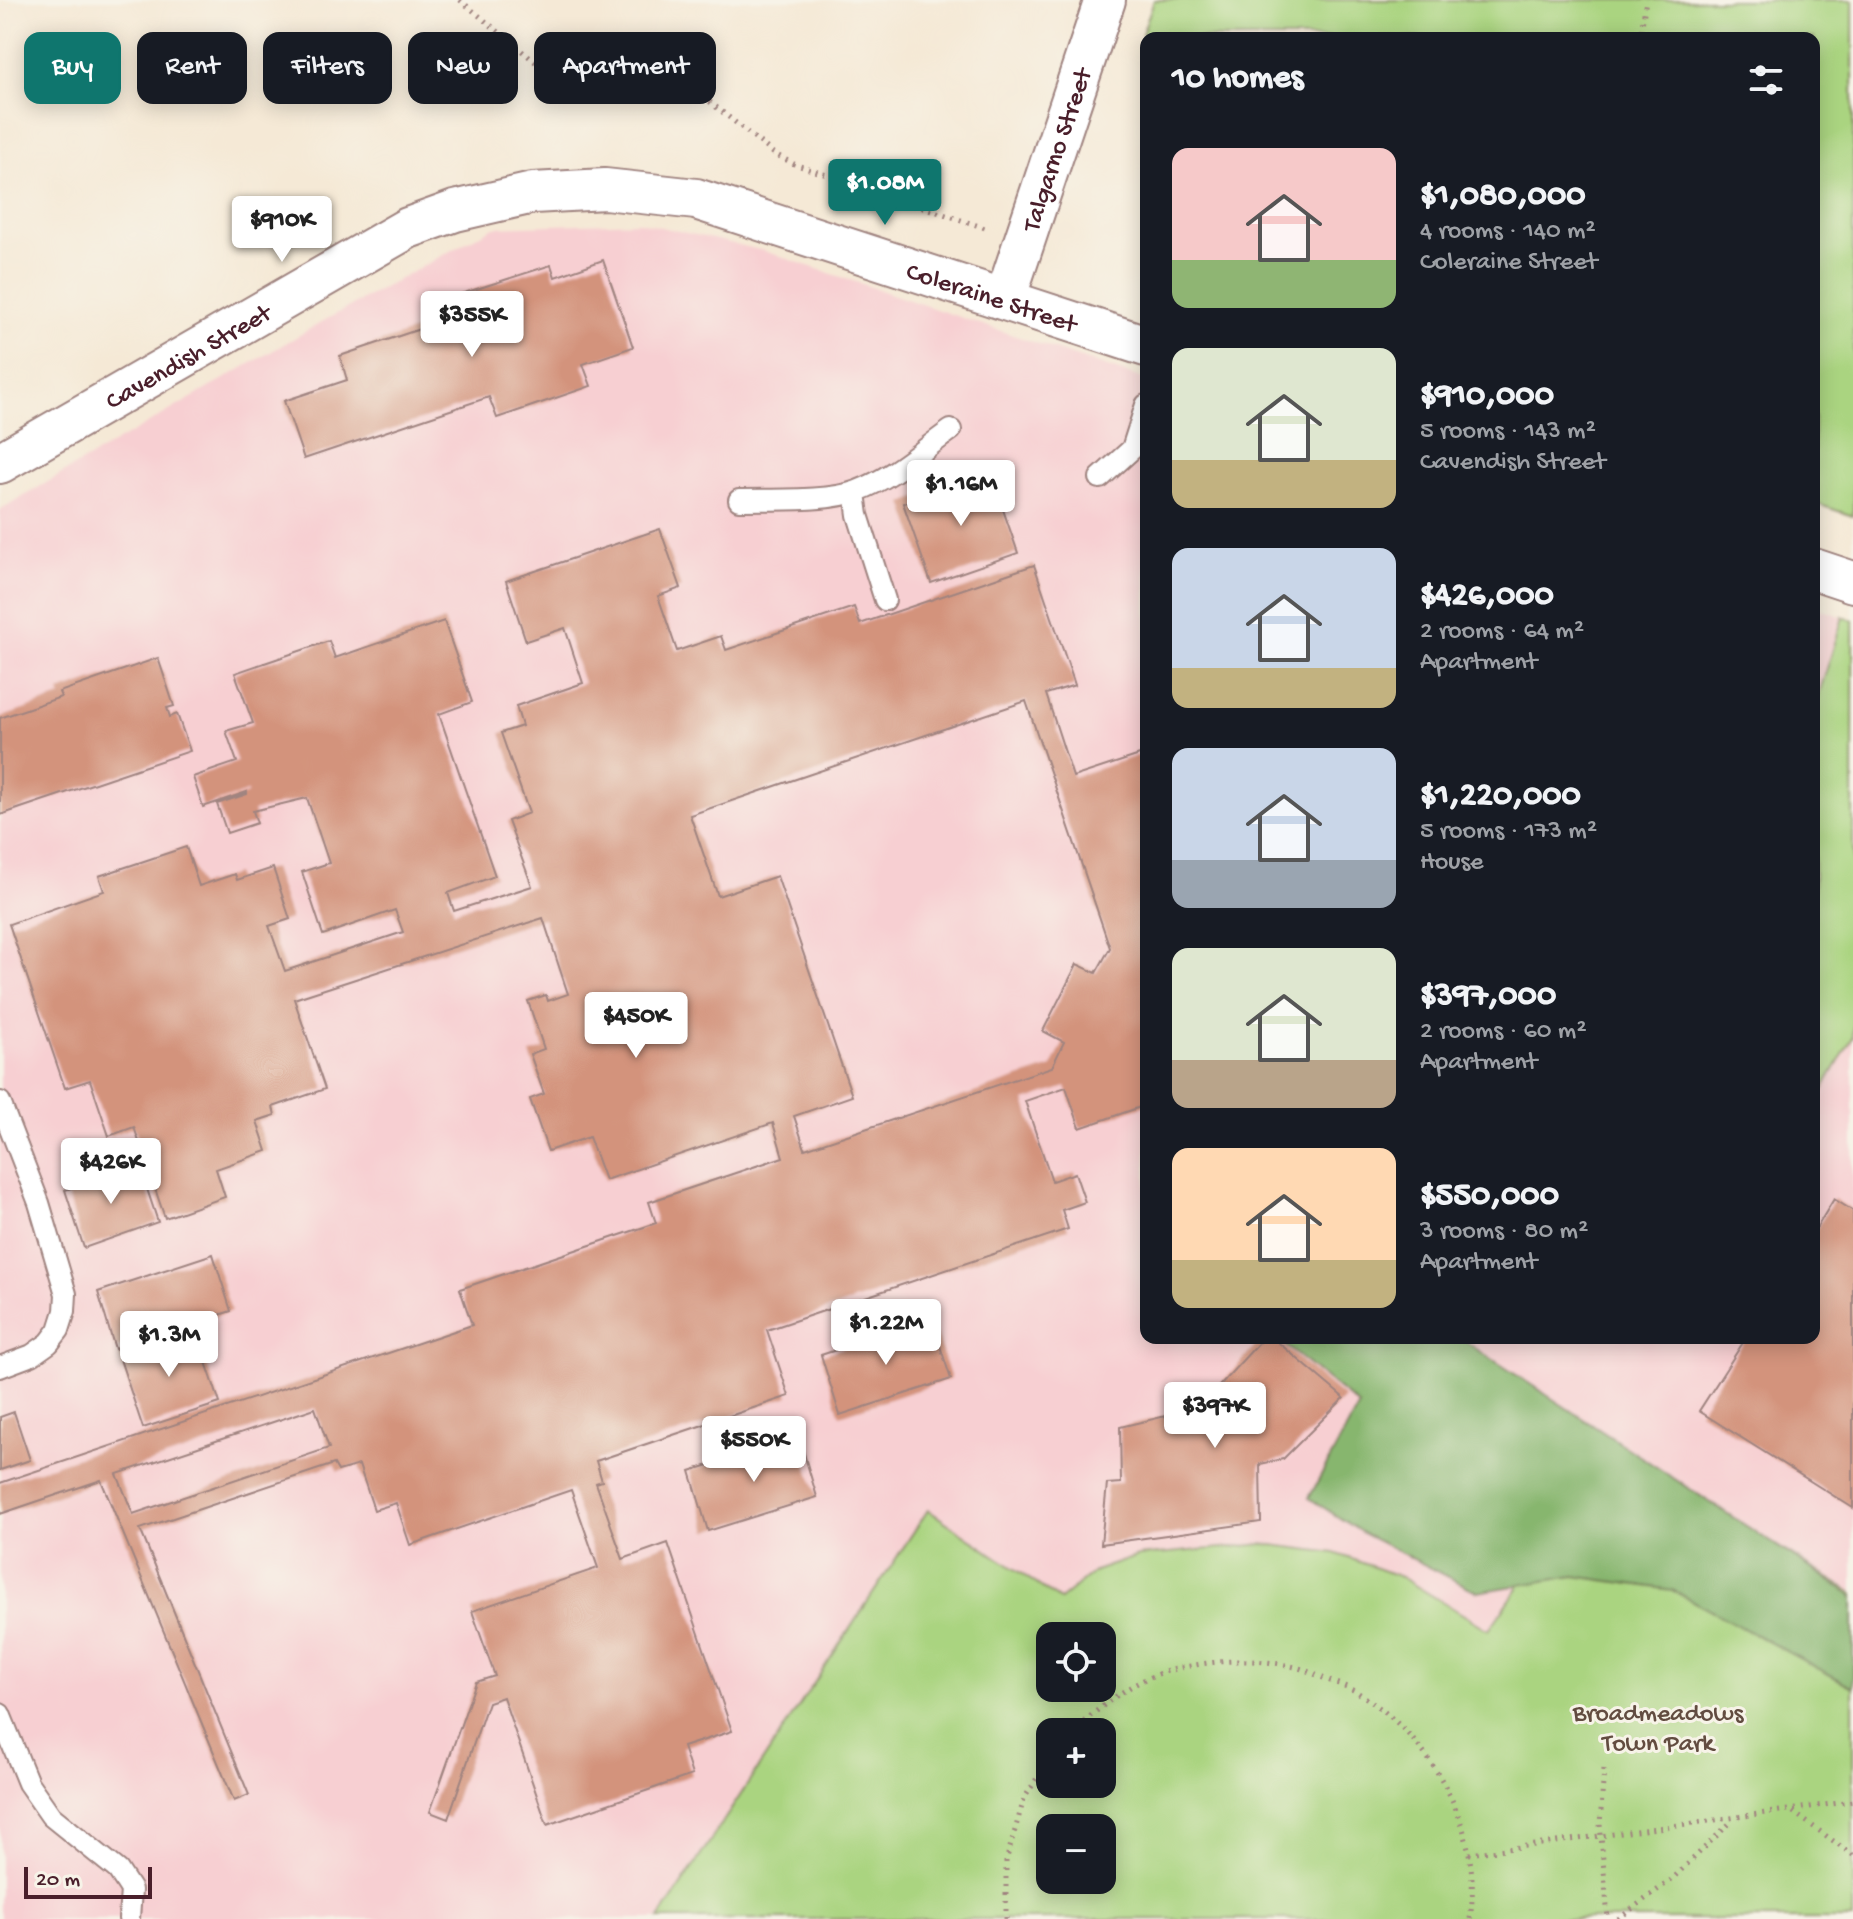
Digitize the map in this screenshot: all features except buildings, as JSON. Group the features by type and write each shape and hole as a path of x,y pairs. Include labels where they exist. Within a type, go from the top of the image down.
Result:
{"street":[{"name":"Talgarno Street","path":"1005,299 1105,0"},
{"name":"Coleraine Street","path":"605,189 696,199 1140,344"},
{"name":"Cavendish Street","path":"0,463 408,228 455,211 533,193 605,189"},
{"path":"1820,571 1853,582"}],"lane":[{"path":"1100,478 1132,449 1140,424"},
{"path":"739,500 855,493 885,478 951,430"},
{"path":"855,493 858,515 885,600"},
{"path":"0,1102 39,1203 66,1294 59,1330 49,1343 32,1355 0,1367"},
{"path":"0,1714 28,1783 51,1816 118,1870 131,1890 129,1919"}],"path":[{"path":"460,0 567,88 641,46 773,153 794,164 1025,241"},
{"path":"1641,32 1646,0"},
{"path":"1087,1718 1107,1700 1166,1671 1231,1660 1295,1667 1356,1692 1407,1731 1446,1784 1462,1823 1469,1854 1470,1919"},
{"path":"1604,1769 1601,1837 1608,1919"},
{"path":"1006,1919 1006,1861 1024,1799 1036,1780"},
{"path":"1469,1854 1853,1801"},
{"path":"1792,1811 1853,1855"},
{"path":"1618,1919 1671,1880 1734,1819"}],"shaded area":[{"path":"639,222 764,251 1140,378 1140,1344 1820,1344 1820,609 1853,620 1853,1593 1616,1446 1489,1631 1401,1577 1200,1551 1138,1556 1095,1571 1060,1600 928,1511 659,1919 0,1919 0,510 320,323 494,227"}],"green space":[{"path":"1154,0 1853,0 1853,516 1820,505 1820,32 1143,32"},
{"path":"1843,617 1853,620 1853,1037 1820,1094 1820,691"},
{"path":"1283,1344 1469,1344 1853,1596 1853,1687 1672,1590 1574,1576 1478,1592 1364,1534 1309,1498 1359,1406"},
{"name":"Broadmeadows Town Park","path":"1616,1446 1853,1593 1853,1919 659,1919 928,1510 1060,1600 1095,1571 1138,1556 1264,1544 1335,1553 1401,1577 1489,1630"}]}
